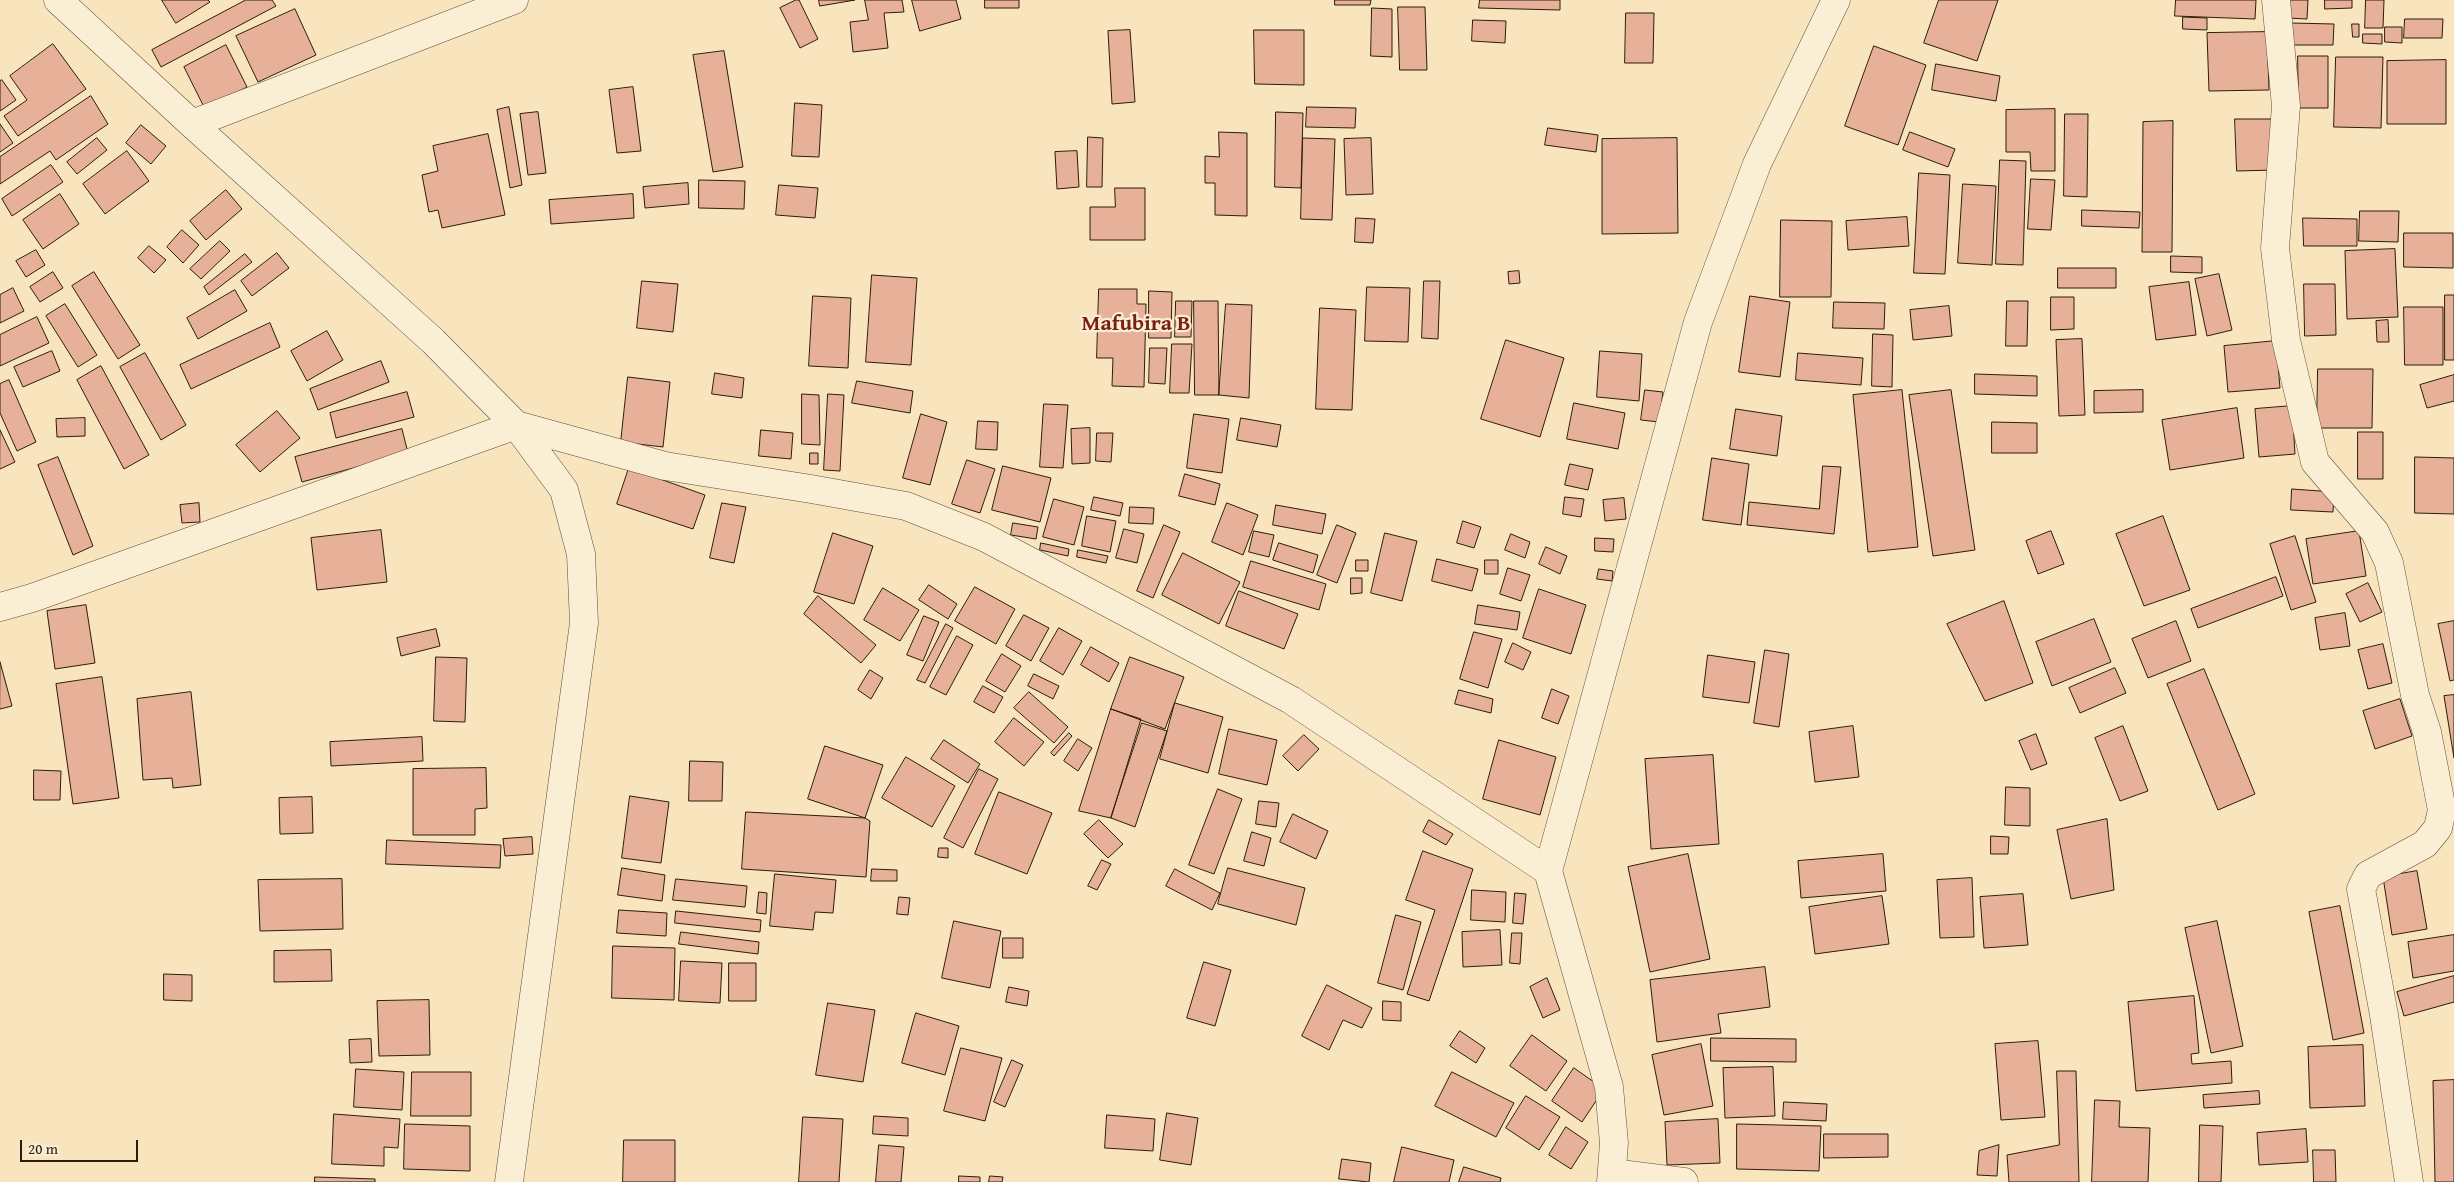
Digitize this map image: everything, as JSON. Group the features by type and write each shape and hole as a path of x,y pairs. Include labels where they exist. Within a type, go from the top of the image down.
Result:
{"street":[{"path":"58,0 192,124 433,341 516,425 564,490 581,554 584,623 509,1182"},
{"path":"192,124 514,0"},
{"path":"1684,1182 1612,1178 1614,1143 1609,1087 1548,871 1698,322 1757,164 1836,0"},
{"path":"2276,0 2286,106 2275,248 2286,340 2315,462 2375,532 2389,564 2415,695 2427,732 2442,810 2438,828 2425,844 2368,874 2362,889 2384,1016 2409,1182"},
{"path":"0,607 32,598 516,425 665,466 906,506 984,537 1291,700 1548,871"}],"building":[{"path":"162,0 208,0 210,2 176,23"},
{"path":"246,0 272,0 276,6 161,67 152,50"},
{"path":"799,0 818,39 800,48 780,8"},
{"path":"819,0 855,0 820,6"},
{"path":"865,0 902,0 904,12 884,13 888,48 853,52 850,22 868,20"},
{"path":"912,0 956,0 961,19 920,31"},
{"path":"985,0 1019,0 1019,8 985,8"},
{"path":"1335,0 1371,0 1370,5 1335,5"},
{"path":"1480,0 1560,0 1560,10 1479,8"},
{"path":"1939,0 1998,0 1977,61 1924,43"},
{"path":"2176,0 2256,0 2255,19 2175,16"},
{"path":"2287,0 2308,0 2307,19 2286,18"},
{"path":"2325,0 2352,0 2352,8 2325,9"},
{"path":"2366,0 2384,0 2383,28 2365,28"},
{"path":"1398,7 1425,7 1427,70 1400,70"},
{"path":"1372,8 1392,9 1392,57 1371,56"},
{"path":"295,9 316,55 258,82 236,36"},
{"path":"1626,13 1654,13 1653,63 1625,63"},
{"path":"2183,17 2207,18 2207,30 2183,29"},
{"path":"2405,19 2443,19 2442,38 2404,38"},
{"path":"1473,20 1506,21 1505,43 1472,41"},
{"path":"2291,23 2334,24 2333,45 2291,45"},
{"path":"2352,24 2359,24 2359,37 2353,37"},
{"path":"2385,27 2402,27 2402,43 2385,42"},
{"path":"1130,30 1135,102 1112,104 1108,31"},
{"path":"1254,30 1304,30 1304,85 1255,84"},
{"path":"2267,32 2269,90 2209,91 2207,33"},
{"path":"2363,34 2382,34 2382,44 2363,43"},
{"path":"53,44 86,89 18,136 4,116 27,100 10,76"},
{"path":"226,45 247,87 205,109 184,67"},
{"path":"1874,46 1926,65 1898,145 1845,126"},
{"path":"724,51 743,167 713,172 693,55"},
{"path":"2298,56 2328,56 2328,108 2299,108"},
{"path":"2336,57 2383,57 2381,128 2334,127"},
{"path":"2446,60 2446,124 2387,124 2387,61"},
{"path":"1936,64 2000,76 1996,101 1932,90"},
{"path":"2,80 16,100 0,111 0,81"},
{"path":"633,87 641,151 617,153 609,90"},
{"path":"91,96 108,124 56,160 50,151 0,184 0,157"},
{"path":"795,103 822,105 819,157 792,156"},
{"path":"509,107 522,185 510,188 497,110"},
{"path":"1307,107 1356,108 1355,128 1306,127"},
{"path":"2055,109 2055,171 2031,171 2030,152 2006,152 2006,110"},
{"path":"538,112 546,173 528,175 520,114"},
{"path":"1276,112 1303,113 1301,188 1275,187"},
{"path":"2065,114 2088,114 2087,197 2064,196"},
{"path":"2235,119 2274,119 2275,170 2237,171"},
{"path":"2173,121 2172,252 2142,252 2143,122"},
{"path":"0,124 13,143 0,152"},
{"path":"141,125 166,146 151,164 126,143"},
{"path":"1548,128 1598,135 1596,152 1545,145"},
{"path":"1219,132 1247,133 1247,216 1215,215 1215,183 1205,183 1205,156 1219,157"},
{"path":"1910,132 1955,149 1948,167 1903,150"},
{"path":"488,134 505,215 442,228 438,210 429,212 422,175 438,171 433,146"},
{"path":"1088,137 1103,138 1102,187 1087,187"},
{"path":"97,138 107,150 77,174 67,162"},
{"path":"1303,138 1335,139 1332,220 1301,219"},
{"path":"1371,138 1373,194 1346,195 1344,139"},
{"path":"1677,138 1678,233 1602,234 1602,139"},
{"path":"127,151 149,181 105,214 83,184"},
{"path":"1077,151 1079,187 1057,189 1055,152"},
{"path":"2000,160 2026,161 2023,265 1996,264"},
{"path":"51,165 63,182 12,216 2,199"},
{"path":"1919,173 1950,175 1945,274 1914,273"},
{"path":"2031,179 2055,180 2051,230 2028,229"},
{"path":"699,180 745,181 744,209 699,208"},
{"path":"688,183 689,204 645,208 643,187"},
{"path":"1963,184 1996,186 1992,265 1958,263"},
{"path":"779,185 818,188 815,218 776,215"},
{"path":"1115,188 1145,188 1145,240 1090,240 1090,207 1115,207"},
{"path":"226,190 242,209 206,240 190,221"},
{"path":"60,194 79,224 43,249 23,220"},
{"path":"633,194 634,218 551,224 549,200"},
{"path":"2082,210 2140,212 2139,228 2082,226"},
{"path":"2360,211 2399,211 2398,242 2359,241"},
{"path":"1907,217 1909,246 1848,250 1846,221"},
{"path":"1356,218 1375,219 1373,243 1355,242"},
{"path":"2303,218 2357,219 2357,246 2304,246"},
{"path":"1781,220 1832,221 1831,297 1780,297"},
{"path":"182,230 199,245 183,263 167,247"},
{"path":"2404,233 2453,233 2453,268 2404,267"},
{"path":"220,241 230,251 201,279 190,269"},
{"path":"149,246 166,260 154,273 138,258"},
{"path":"2395,249 2398,317 2347,319 2345,251"},
{"path":"36,250 45,265 26,277 16,261"},
{"path":"277,253 289,268 252,296 241,281"},
{"path":"245,254 252,262 209,295 204,287"},
{"path":"2171,256 2202,257 2202,273 2171,272"},
{"path":"2058,268 2116,268 2116,288 2058,288"},
{"path":"1519,271 1520,283 1509,284 1508,272"},
{"path":"53,272 63,288 40,302 30,287"},
{"path":"94,272 140,345 118,359 72,286"},
{"path":"2219,274 2232,330 2207,336 2195,279"},
{"path":"872,275 917,278 911,365 866,362"},
{"path":"642,281 678,284 673,332 637,328"},
{"path":"1424,281 1440,281 1438,339 1422,338"},
{"path":"2189,282 2196,335 2156,340 2149,287"},
{"path":"2304,284 2335,284 2336,335 2305,336"},
{"path":"1367,287 1410,288 1408,342 1365,341"},
{"path":"13,288 24,311 0,323 0,295"},
{"path":"1099,289 1137,289 1137,304 1146,304 1144,387 1112,386 1113,358 1097,358"},
{"path":"235,290 247,311 198,339 187,318"},
{"path":"1149,291 1172,292 1171,338 1149,338"},
{"path":"2445,295 2454,295 2454,360 2445,360"},
{"path":"813,296 851,298 848,368 809,366"},
{"path":"1750,296 1790,302 1780,377 1739,372"},
{"path":"2051,297 2074,297 2074,329 2051,330"},
{"path":"1176,301 1192,301 1191,337 1175,337"},
{"path":"1194,301 1218,301 1219,395 1195,395"},
{"path":"2007,301 2028,301 2027,346 2006,346"},
{"path":"1834,302 1885,303 1884,329 1833,328"},
{"path":"65,304 97,355 78,367 46,316"},
{"path":"1226,304 1252,305 1249,398 1219,395"},
{"path":"1949,306 1952,336 1913,340 1910,310"},
{"path":"2404,307 2443,307 2443,365 2405,365"},
{"path":"1320,308 1356,310 1352,410 1316,409"},
{"path":"37,317 49,343 0,366 0,335"},
{"path":"2388,320 2389,342 2377,342 2376,321"},
{"path":"270,323 280,347 191,389 180,365"},
{"path":"327,331 343,360 307,381 291,351"},
{"path":"1873,334 1893,335 1892,387 1872,386"},
{"path":"2082,339 2085,415 2059,416 2056,340"},
{"path":"1506,340 1564,358 1540,437 1481,419"},
{"path":"2276,341 2280,388 2228,392 2224,346"},
{"path":"1172,344 1192,344 1189,393 1170,393"},
{"path":"1150,348 1167,348 1165,384 1149,383"},
{"path":"52,351 60,371 23,387 14,367"},
{"path":"1600,351 1642,354 1639,401 1597,397"},
{"path":"145,353 186,425 161,440 120,367"},
{"path":"1798,353 1863,358 1861,385 1796,380"},
{"path":"381,361 389,382 318,410 310,389"},
{"path":"101,366 149,455 124,469 77,380"},
{"path":"2318,369 2373,369 2372,428 2317,428"},
{"path":"715,373 744,378 742,398 712,394"},
{"path":"1975,374 2037,376 2037,396 1975,394"},
{"path":"2454,375 2454,401 2427,408 2420,385"},
{"path":"628,377 670,382 663,447 621,442"},
{"path":"9,380 36,442 17,451 0,413 0,384"},
{"path":"857,381 913,391 910,413 852,403"},
{"path":"1645,390 1663,392 1659,422 1641,420"},
{"path":"1902,390 1918,547 1868,552 1853,395"},
{"path":"1951,390 1975,550 1933,556 1909,395"},
{"path":"2143,390 2143,412 2094,413 2094,391"},
{"path":"407,392 414,417 336,438 330,413"},
{"path":"802,394 819,395 820,445 802,444"},
{"path":"828,394 844,395 840,471 824,470"},
{"path":"1574,403 1625,413 1618,449 1567,439"},
{"path":"1044,404 1068,405 1063,468 1040,467"},
{"path":"2292,406 2295,454 2259,457 2255,409"},
{"path":"2237,408 2244,458 2170,470 2162,420"},
{"path":"1736,409 1782,416 1777,456 1730,449"},
{"path":"277,411 300,438 260,472 236,445"},
{"path":"921,414 947,422 930,485 903,478"},
{"path":"1194,414 1229,419 1222,473 1187,468"},
{"path":"85,418 85,436 57,437 56,419"},
{"path":"1241,418 1281,425 1277,447 1237,440"},
{"path":"978,421 998,422 997,450 976,449"},
{"path":"1992,422 2037,423 2037,453 1992,453"},
{"path":"1090,428 1090,463 1072,464 1071,429"},
{"path":"402,429 408,453 302,482 295,457"},
{"path":"0,430 15,462 0,469"},
{"path":"761,430 793,433 791,459 759,456"},
{"path":"2358,432 2383,432 2383,479 2358,479"},
{"path":"1097,433 1113,433 1111,462 1096,461"},
{"path":"810,453 818,453 818,464 810,464"},
{"path":"58,457 93,546 73,555 38,465"},
{"path":"2415,457 2454,458 2454,514 2415,513"},
{"path":"1712,458 1749,464 1741,525 1703,520"},
{"path":"967,460 995,469 980,513 952,504"},
{"path":"1570,464 1593,469 1588,490 1565,485"},
{"path":"1003,466 1051,478 1040,522 992,510"},
{"path":"1823,466 1841,467 1834,534 1747,525 1749,502 1819,509"},
{"path":"629,468 705,495 693,529 617,504"},
{"path":"1185,474 1220,484 1215,505 1179,496"},
{"path":"2292,489 2334,492 2333,512 2291,510"},
{"path":"1094,497 1123,503 1120,516 1091,510"},
{"path":"1565,497 1584,499 1581,517 1563,514"},
{"path":"1624,498 1626,519 1605,521 1603,500"},
{"path":"1054,499 1084,507 1074,545 1043,537"},
{"path":"199,503 200,522 182,523 180,505"},
{"path":"722,503 746,507 734,563 710,558"},
{"path":"1227,503 1258,515 1243,555 1212,542"},
{"path":"1276,505 1326,514 1322,534 1273,525"},
{"path":"1130,507 1154,508 1153,524 1129,523"},
{"path":"1087,516 1116,521 1110,552 1082,546"},
{"path":"2163,516 2190,590 2144,606 2116,534"},
{"path":"1463,521 1481,527 1474,548 1457,543"},
{"path":"1013,523 1038,527 1036,539 1011,535"},
{"path":"1164,525 1180,532 1153,598 1137,591"},
{"path":"1337,525 1356,533 1337,583 1317,575"},
{"path":"1124,529 1144,534 1137,563 1116,558"},
{"path":"381,530 387,582 317,590 311,538"},
{"path":"1254,531 1274,535 1269,557 1249,552"},
{"path":"2051,531 2064,564 2038,574 2026,541"},
{"path":"2359,531 2366,576 2313,584 2306,539"},
{"path":"833,533 873,546 854,604 814,592"},
{"path":"1385,533 1417,541 1402,601 1371,593"},
{"path":"1511,534 1530,542 1525,558 1505,550"},
{"path":"2295,536 2316,602 2291,610 2270,544"},
{"path":"1595,538 1614,539 1613,552 1595,551"},
{"path":"1041,543 1069,549 1068,556 1040,550"},
{"path":"1279,543 1318,555 1313,573 1273,560"},
{"path":"1546,547 1567,556 1560,574 1539,564"},
{"path":"1078,550 1108,556 1106,563 1077,557"},
{"path":"1183,553 1240,582 1219,624 1162,595"},
{"path":"1437,559 1478,569 1472,591 1432,581"},
{"path":"1356,560 1368,560 1368,571 1356,571"},
{"path":"1485,560 1498,560 1498,574 1485,574"},
{"path":"1251,561 1326,584 1319,610 1243,587"},
{"path":"1508,568 1530,575 1521,601 1500,594"},
{"path":"1599,569 1613,571 1612,581 1597,579"},
{"path":"2276,577 2283,596 2198,628 2191,609"},
{"path":"1351,578 1362,578 1362,593 1351,594"},
{"path":"2368,583 2382,612 2360,622 2346,594"},
{"path":"929,585 957,604 948,619 919,600"},
{"path":"975,587 1015,609 996,644 955,621"},
{"path":"883,588 919,610 900,641 864,620"},
{"path":"1539,589 1586,605 1571,654 1523,638"},
{"path":"1239,591 1298,614 1284,649 1226,626"},
{"path":"818,596 876,645 861,663 804,614"},
{"path":"2004,601 2033,683 1985,701 1947,624"},
{"path":"86,605 95,663 55,669 47,611"},
{"path":"1478,605 1520,612 1517,630 1475,624"},
{"path":"2345,613 2350,646 2320,650 2315,618"},
{"path":"1024,615 1049,628 1031,661 1006,646"},
{"path":"924,616 939,622 923,661 907,655"},
{"path":"2094,619 2111,662 2052,686 2036,642"},
{"path":"2176,621 2191,661 2148,678 2132,639"},
{"path":"2454,621 2454,680 2450,681 2438,624"},
{"path":"946,624 953,628 925,683 917,680"},
{"path":"1059,628 1082,641 1063,675 1040,661"},
{"path":"436,629 440,646 401,656 397,638"},
{"path":"1474,632 1502,639 1488,688 1460,679"},
{"path":"957,636 973,645 946,695 930,687"},
{"path":"1513,643 1531,652 1523,670 1505,662"},
{"path":"2383,644 2392,683 2368,689 2358,650"},
{"path":"1091,647 1119,663 1109,682 1081,665"},
{"path":"1765,650 1789,654 1779,727 1754,723"},
{"path":"1002,654 1021,666 1005,692 986,681"},
{"path":"1708,655 1755,662 1749,703 1703,697"},
{"path":"436,657 467,658 465,722 434,721"},
{"path":"1130,657 1184,677 1165,729 1111,709"},
{"path":"0,662 12,706 0,709"},
{"path":"2115,668 2126,693 2080,713 2069,688"},
{"path":"2204,669 2255,794 2218,810 2167,684"},
{"path":"870,670 883,678 871,699 858,690"},
{"path":"1034,674 1059,686 1053,699 1028,686"},
{"path":"102,677 119,798 73,804 56,684"},
{"path":"983,686 1003,697 994,713 974,702"},
{"path":"1552,689 1569,696 1558,724 1542,718"},
{"path":"1459,690 1493,699 1491,713 1455,704"},
{"path":"191,692 201,785 173,788 172,778 143,780 137,699"},
{"path":"1029,692 1068,727 1054,743 1014,708"},
{"path":"2454,695 2454,758 2444,696"},
{"path":"2400,699 2412,736 2375,749 2363,711"},
{"path":"1175,703 1223,717 1208,773 1160,759"},
{"path":"1111,709 1141,719 1111,818 1079,811"},
{"path":"1014,718 1044,742 1024,766 995,742"},
{"path":"1142,723 1167,731 1135,827 1111,818"},
{"path":"1853,726 1859,777 1815,782 1809,732"},
{"path":"2123,726 2148,791 2120,801 2095,738"},
{"path":"1229,729 1277,740 1267,785 1219,774"},
{"path":"1069,733 1072,736 1054,756 1051,753"},
{"path":"2036,734 2047,764 2031,770 2019,741"},
{"path":"1304,735 1319,749 1298,771 1283,756"},
{"path":"422,737 423,761 331,766 330,742"},
{"path":"1078,739 1092,748 1078,771 1064,761"},
{"path":"944,740 980,764 968,783 931,759"},
{"path":"1499,740 1556,757 1540,815 1483,799"},
{"path":"825,746 883,765 865,818 808,799"},
{"path":"1713,755 1719,844 1651,849 1645,759"},
{"path":"906,757 955,786 932,827 882,798"},
{"path":"690,761 723,762 722,801 689,801"},
{"path":"486,768 487,808 475,809 475,835 413,835 413,769"},
{"path":"979,769 998,779 963,848 944,838"},
{"path":"34,770 61,771 60,800 34,800"},
{"path":"2006,787 2030,788 2030,826 2005,825"},
{"path":"1218,789 1242,799 1214,874 1189,865"},
{"path":"999,792 1052,813 1027,874 975,854"},
{"path":"630,796 669,802 661,863 622,858"},
{"path":"312,797 313,833 280,834 279,798"},
{"path":"1259,801 1279,803 1276,827 1256,824"},
{"path":"746,812 865,818 870,821 866,877 742,869"},
{"path":"1293,814 1328,831 1316,859 1280,842"},
{"path":"2107,819 2114,890 2071,899 2057,830"},
{"path":"1099,820 1123,844 1108,858 1084,834"},
{"path":"1429,820 1453,834 1446,845 1423,832"},
{"path":"1252,832 1271,838 1264,866 1244,861"},
{"path":"1991,836 2009,837 2008,854 1991,854"},
{"path":"532,837 533,854 505,856 503,839"},
{"path":"387,840 501,845 500,868 386,864"},
{"path":"939,848 948,848 948,858 938,857"},
{"path":"1423,851 1473,869 1429,1001 1407,994 1435,910 1406,900"},
{"path":"1688,854 1710,959 1650,972 1628,867"},
{"path":"1883,854 1886,891 1801,898 1798,861"},
{"path":"1102,860 1111,864 1097,890 1088,886"},
{"path":"622,868 665,875 662,901 618,895"},
{"path":"1228,868 1305,888 1296,925 1218,904"},
{"path":"872,869 897,870 897,881 871,881"},
{"path":"1175,869 1220,893 1212,910 1166,886"},
{"path":"2417,871 2427,929 2392,935 2383,877"},
{"path":"775,874 836,880 833,913 815,912 813,930 770,926"},
{"path":"1972,878 1974,937 1940,938 1937,880"},
{"path":"342,879 343,929 260,931 258,880"},
{"path":"676,879 747,886 745,907 673,900"},
{"path":"1472,890 1506,892 1505,922 1471,920"},
{"path":"759,892 767,893 766,914 757,913"},
{"path":"1515,893 1526,894 1523,924 1513,923"},
{"path":"2023,894 2028,945 1984,948 1980,897"},
{"path":"1882,896 1889,944 1815,954 1809,907"},
{"path":"899,897 910,898 908,915 897,914"},
{"path":"2340,906 2364,1033 2333,1040 2309,912"},
{"path":"619,910 667,913 666,936 617,933"},
{"path":"676,911 761,920 760,932 675,923"},
{"path":"1396,915 1421,922 1403,990 1378,983"},
{"path":"954,921 1001,931 990,988 942,978"},
{"path":"2217,921 2243,1046 2211,1053 2185,928"},
{"path":"1500,930 1502,965 1463,967 1462,932"},
{"path":"681,932 759,942 758,954 679,944"},
{"path":"1512,933 1522,933 1520,964 1510,963"},
{"path":"2454,935 2454,971 2413,978 2408,942"},
{"path":"1003,938 1023,938 1023,958 1003,958"},
{"path":"613,946 675,948 674,1000 612,998"},
{"path":"331,950 332,981 274,982 274,951"},
{"path":"681,961 722,963 720,1003 679,1001"},
{"path":"1204,962 1231,970 1215,1026 1187,1018"},
{"path":"729,963 756,963 756,1001 729,1001"},
{"path":"1765,967 1770,1007 1718,1014 1721,1033 1657,1042 1650,980"},
{"path":"164,974 192,975 192,1001 164,1000"},
{"path":"2454,976 2454,1002 2404,1016 2397,992"},
{"path":"1547,978 1560,1010 1543,1018 1530,987"},
{"path":"1327,985 1372,1008 1362,1028 1343,1020 1329,1050 1302,1036"},
{"path":"1009,987 1029,991 1027,1006 1006,1002"},
{"path":"2194,996 2199,1053 2191,1054 2192,1064 2231,1061 2232,1083 2136,1091 2128,1002"},
{"path":"429,1000 430,1055 379,1056 377,1001"},
{"path":"1383,1001 1401,1002 1401,1021 1383,1020"},
{"path":"828,1003 875,1010 863,1082 816,1075"},
{"path":"916,1013 959,1026 945,1075 902,1063"},
{"path":"1460,1031 1485,1048 1476,1063 1450,1046"},
{"path":"1532,1035 1567,1061 1546,1091 1510,1066"},
{"path":"1711,1038 1796,1039 1796,1062 1711,1061"},
{"path":"371,1039 372,1062 350,1063 349,1040"},
{"path":"2038,1041 2045,1117 2001,1120 1995,1044"},
{"path":"1701,1044 1713,1106 1664,1115 1652,1055"},
{"path":"2363,1045 2365,1106 2310,1108 2308,1047"},
{"path":"961,1048 1002,1058 985,1121 944,1111"},
{"path":"1012,1060 1023,1065 1005,1107 994,1102"},
{"path":"1773,1067 1775,1116 1725,1118 1723,1068"},
{"path":"1574,1068 1604,1089 1582,1122 1552,1101"},
{"path":"356,1069 404,1072 402,1110 354,1107"},
{"path":"2057,1071 2076,1071 2079,1182 2009,1182 2007,1155 2059,1145"},
{"path":"412,1072 471,1072 471,1116 411,1116"},
{"path":"1452,1072 1514,1103 1496,1137 1435,1106"},
{"path":"2454,1080 2454,1182 2435,1182 2433,1081"},
{"path":"2259,1091 2260,1104 2204,1108 2203,1095"},
{"path":"1526,1096 1560,1117 1539,1150 1506,1128"},
{"path":"2095,1100 2120,1101 2119,1127 2150,1128 2148,1182 2092,1182"},
{"path":"1784,1102 1827,1104 1826,1121 1783,1119"},
{"path":"1167,1113 1198,1118 1191,1165 1160,1160"},
{"path":"334,1114 400,1119 398,1148 384,1147 384,1166 332,1164"},
{"path":"1107,1115 1155,1119 1153,1151 1105,1148"},
{"path":"874,1116 908,1118 908,1136 873,1134"},
{"path":"803,1117 843,1119 839,1182 799,1182"},
{"path":"1718,1119 1720,1163 1667,1165 1665,1122"},
{"path":"405,1124 470,1126 470,1171 404,1169"},
{"path":"1737,1124 1821,1126 1819,1171 1737,1169"},
{"path":"2200,1125 2223,1126 2221,1182 2199,1182"},
{"path":"1566,1127 1588,1142 1571,1169 1549,1155"},
{"path":"2306,1129 2308,1162 2259,1165 2257,1133"},
{"path":"1824,1134 1888,1134 1888,1157 1824,1158"},
{"path":"624,1140 675,1140 675,1182 623,1182"},
{"path":"879,1145 904,1147 901,1182 876,1182"},
{"path":"1999,1145 1997,1176 1977,1175 1979,1151"},
{"path":"1402,1147 1454,1160 1449,1182 1394,1182"},
{"path":"2313,1150 2335,1150 2336,1182 2314,1182"},
{"path":"1342,1159 1371,1163 1369,1182 1339,1179"},
{"path":"1464,1167 1501,1178 1500,1182 1459,1182"},
{"path":"959,1176 980,1177 980,1182 959,1182"},
{"path":"990,1176 1003,1177 1002,1182 989,1182"},
{"path":"315,1177 375,1179 375,1182 315,1182"}],"district":[{"name":"Mafubira B","path":"1136,324"}]}
